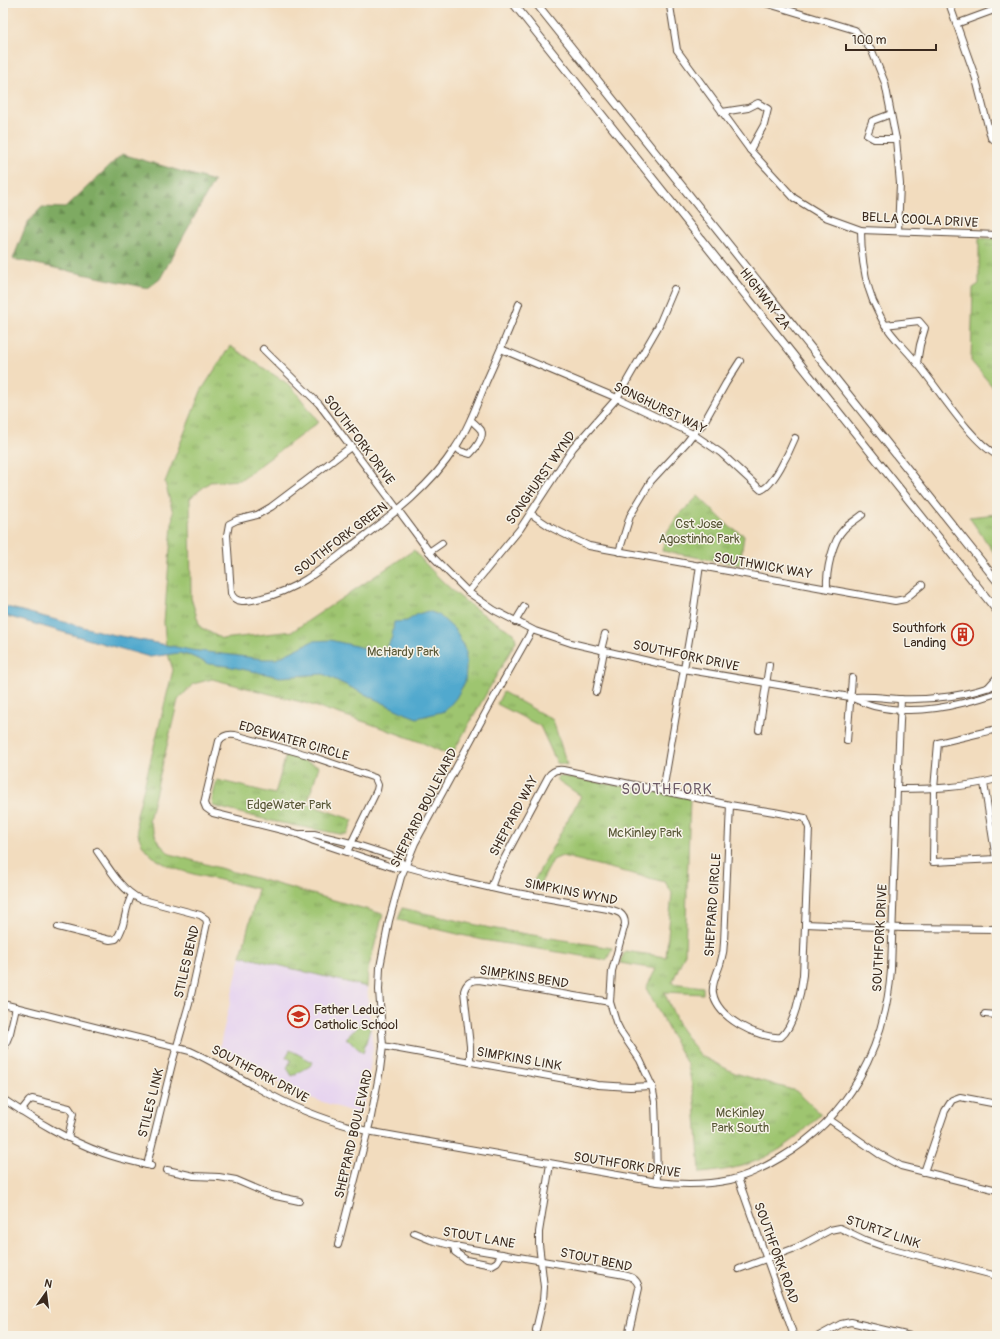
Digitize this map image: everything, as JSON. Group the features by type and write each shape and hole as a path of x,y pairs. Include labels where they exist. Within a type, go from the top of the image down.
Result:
{"main road":[{"name":"HIGHWAY 2A","path":"513,3 997,611"},
{"name":"HIGHWAY 2A","path":"536,3 997,581"},
{"path":"989,688 997,678"}],"street":[{"name":"BELLA COOLA DRIVE","path":"671,3 670,6 677,50 750,150 794,198 825,217 861,230 997,234"},
{"path":"765,3 855,30 872,51 885,83 896,139 900,184 898,231"},
{"path":"948,3 976,79 991,138 997,141"},
{"path":"956,24 997,9"},
{"path":"722,112 748,108 758,103 768,109 764,125 750,150"},
{"path":"891,114 872,121 867,135 874,139 896,139"},
{"path":"861,230 861,252 864,275 873,301 885,324 918,363 960,419 982,445 997,455"},
{"name":"SONGHURST WYND","path":"468,592 531,514 573,448 617,398 658,327 674,289"},
{"path":"398,510 430,479 456,447 471,420 519,304"},
{"path":"885,324 919,321 925,328 920,345 918,363"},
{"name":"SONGHURST WAY","path":"501,348 617,398 693,434 720,453 760,490 765,489 779,469 795,438"},
{"name":"SOUTHFORK DRIVE","path":"263,349 319,404 352,446 429,552 468,592 484,604 532,630 558,640 683,669 850,698 874,706 901,709 932,709 970,702 997,693"},
{"path":"619,552 630,516 651,481 703,424 740,361"},
{"path":"456,447 460,451 470,454 479,443 482,431 471,420"},
{"name":"SOUTHFORK GREEN","path":"352,446 271,507 256,515 237,520 229,524 227,535 232,597 240,602 249,601 272,596 295,587 317,573 398,510"},
{"name":"SOUTHWICK WAY","path":"531,514 552,528 589,546 619,552 827,588 895,602 905,599 922,585"},
{"path":"827,588 830,563 836,542 844,529 862,515"},
{"path":"429,552 442,543"},
{"path":"663,791 700,566"},
{"path":"516,622 524,607"},
{"name":"SHEPPARD BOULEVARD","path":"338,1245 377,1088 383,1046 379,990 380,967 391,915 404,866 415,843 532,630"},
{"path":"596,692 605,634"},
{"path":"759,730 769,665"},
{"path":"847,741 852,678"},
{"name":"SOUTHFORK DRIVE","path":"850,698 867,697 902,699 940,697 976,692 997,684"},
{"name":"SOUTHFORK DRIVE","path":"3,1004 176,1047 210,1060 254,1086 289,1104 325,1119 367,1131 657,1182 681,1185 738,1178 755,1171 790,1152 815,1134 830,1120 860,1077 868,1062 880,1031 890,984 897,789 902,699"},
{"path":"984,782 996,859 933,862 934,789 938,743 997,729"},
{"name":"EDGEWATER CIRCLE","path":"298,834 213,813 206,808 204,803 217,748 219,741 224,736 231,734 308,755 375,778 378,785 377,790 347,852"},
{"name":"SHEPPARD WAY","path":"491,888 496,874 548,777 553,771 563,770 663,791"},
{"path":"897,789 934,789 997,779"},
{"name":"SHEPPARD CIRCLE","path":"663,791 730,805 805,818 808,823 802,985 788,1029 781,1037 776,1038 753,1032 742,1027 722,1008 713,993 714,984 722,960 724,942 730,805"},
{"path":"298,834 314,834 351,843 398,858 404,866 395,868 314,841 298,834"},
{"name":"STILES BEND","path":"97,851 126,890 132,895 140,899 200,915 206,920 207,923 189,1004 176,1047"},
{"name":"SIMPKINS WYND","path":"404,866 491,888 608,909 620,913 625,920 625,924 612,971 610,1002 619,1027 640,1060 652,1086 655,1102 657,1182"},
{"path":"58,927 110,940 116,939 119,934 128,902 132,895"},
{"path":"805,924 997,929"},
{"name":"SIMPKINS BEND","path":"470,1062 470,1040 464,991 466,985 472,980 610,1002"},
{"path":"3,1050 10,1033 16,1007"},
{"path":"985,1014 997,1015"},
{"name":"SIMPKINS LINK","path":"383,1046 598,1085 622,1087 652,1086"},
{"name":"STILES LINK","path":"68,1138 106,1154 149,1165 176,1047"},
{"path":"924,1172 945,1111 952,1100 960,1097 997,1104"},
{"path":"3,1099 21,1111 38,1122 68,1138 73,1114 69,1108 32,1099 21,1111"},
{"path":"830,1120 887,1159 901,1166 997,1190"},
{"path":"536,1330 544,1294 544,1277 539,1232 550,1164"},
{"path":"167,1170 194,1176 236,1180 270,1195 299,1201"},
{"name":"SOUTHFORK ROAD","path":"738,1178 794,1336"},
{"name":"STURTZ LINK","path":"739,1269 798,1247 830,1230 840,1228 865,1240 885,1247 997,1276"},
{"name":"STOUT LANE","path":"414,1233 431,1240 454,1246 541,1260"},
{"path":"454,1246 454,1252 461,1258 492,1265 497,1262 502,1254"},
{"name":"STOUT BEND","path":"541,1260 629,1276 636,1280 639,1288 628,1336"},
{"path":"819,1336 841,1324 850,1322 910,1336"}],"shaded area":[{"name":"Father Leduc Catholic School","path":"241,956 367,987 373,1048 363,1110 356,1113 308,1097 277,1082 219,1049"}],"green space":[{"path":"122,154 214,181 160,279 148,288 13,259 27,223 42,207 65,208"},
{"path":"979,238 997,239 997,392 971,361 973,288 979,284"},
{"name":"McHardy Park","path":"230,346 291,386 319,422 240,480 210,482 190,498 191,598 200,627 222,639 293,631 414,550 436,575 472,607 514,633 516,641 451,756 423,743 368,723 305,703 212,679 193,684 178,700 149,820 158,842 170,854 383,914 368,970 367,987 241,956 258,889 197,875 171,867 159,861 149,853 142,843 137,831 137,815 173,670 166,648 164,622 173,513 165,482 201,391"},
{"name":"Cst Jose Agostinho Park","path":"698,496 731,528 744,535 740,565 662,551 667,532 677,517"},
{"path":"997,514 997,557 969,517"},
{"path":"503,692 553,720 567,765 557,763 540,726 497,704"},
{"name":"EdgeWater Park","path":"286,755 319,766 307,804 353,820 347,834 271,821 213,806 212,800 217,780 275,794"},
{"path":"559,776 690,797 685,953 672,983 703,987 703,994 664,992 680,1028 701,1056 735,1073 796,1091 821,1114 797,1137 786,1145 763,1158 739,1167 700,1173 695,1101 688,1066 646,988 656,969 620,963 625,951 666,957 672,893 665,882 562,856 553,860 538,888 531,886 581,796 556,779"},
{"path":"402,908 490,928 612,948 607,960 483,940 398,920"},
{"path":"365,1020 371,1025 363,1053 346,1038"},
{"path":"290,1050 313,1062 310,1066 292,1076 287,1068 291,1060 286,1057"}],"water":[{"path":"3,606 110,634 191,650 263,659 276,659 313,641 330,640 360,647 377,653 387,648 392,637 394,622 407,621 418,614 428,611 439,615 456,631 466,652 465,682 456,698 445,711 417,718 323,674 280,677 227,666 209,664 191,656 179,653 150,657 3,615"}],"place":[{"name":"Southfork Landing","path":"962,635"},
{"name":"Father Leduc Catholic School","path":"298,1017"}],"district":[{"name":"SOUTHFORK","path":"667,789"}],"park label":[{"name":"McKinley Park","path":"645,833"},
{"name":"McKinley Park South","path":"740,1120"}]}
